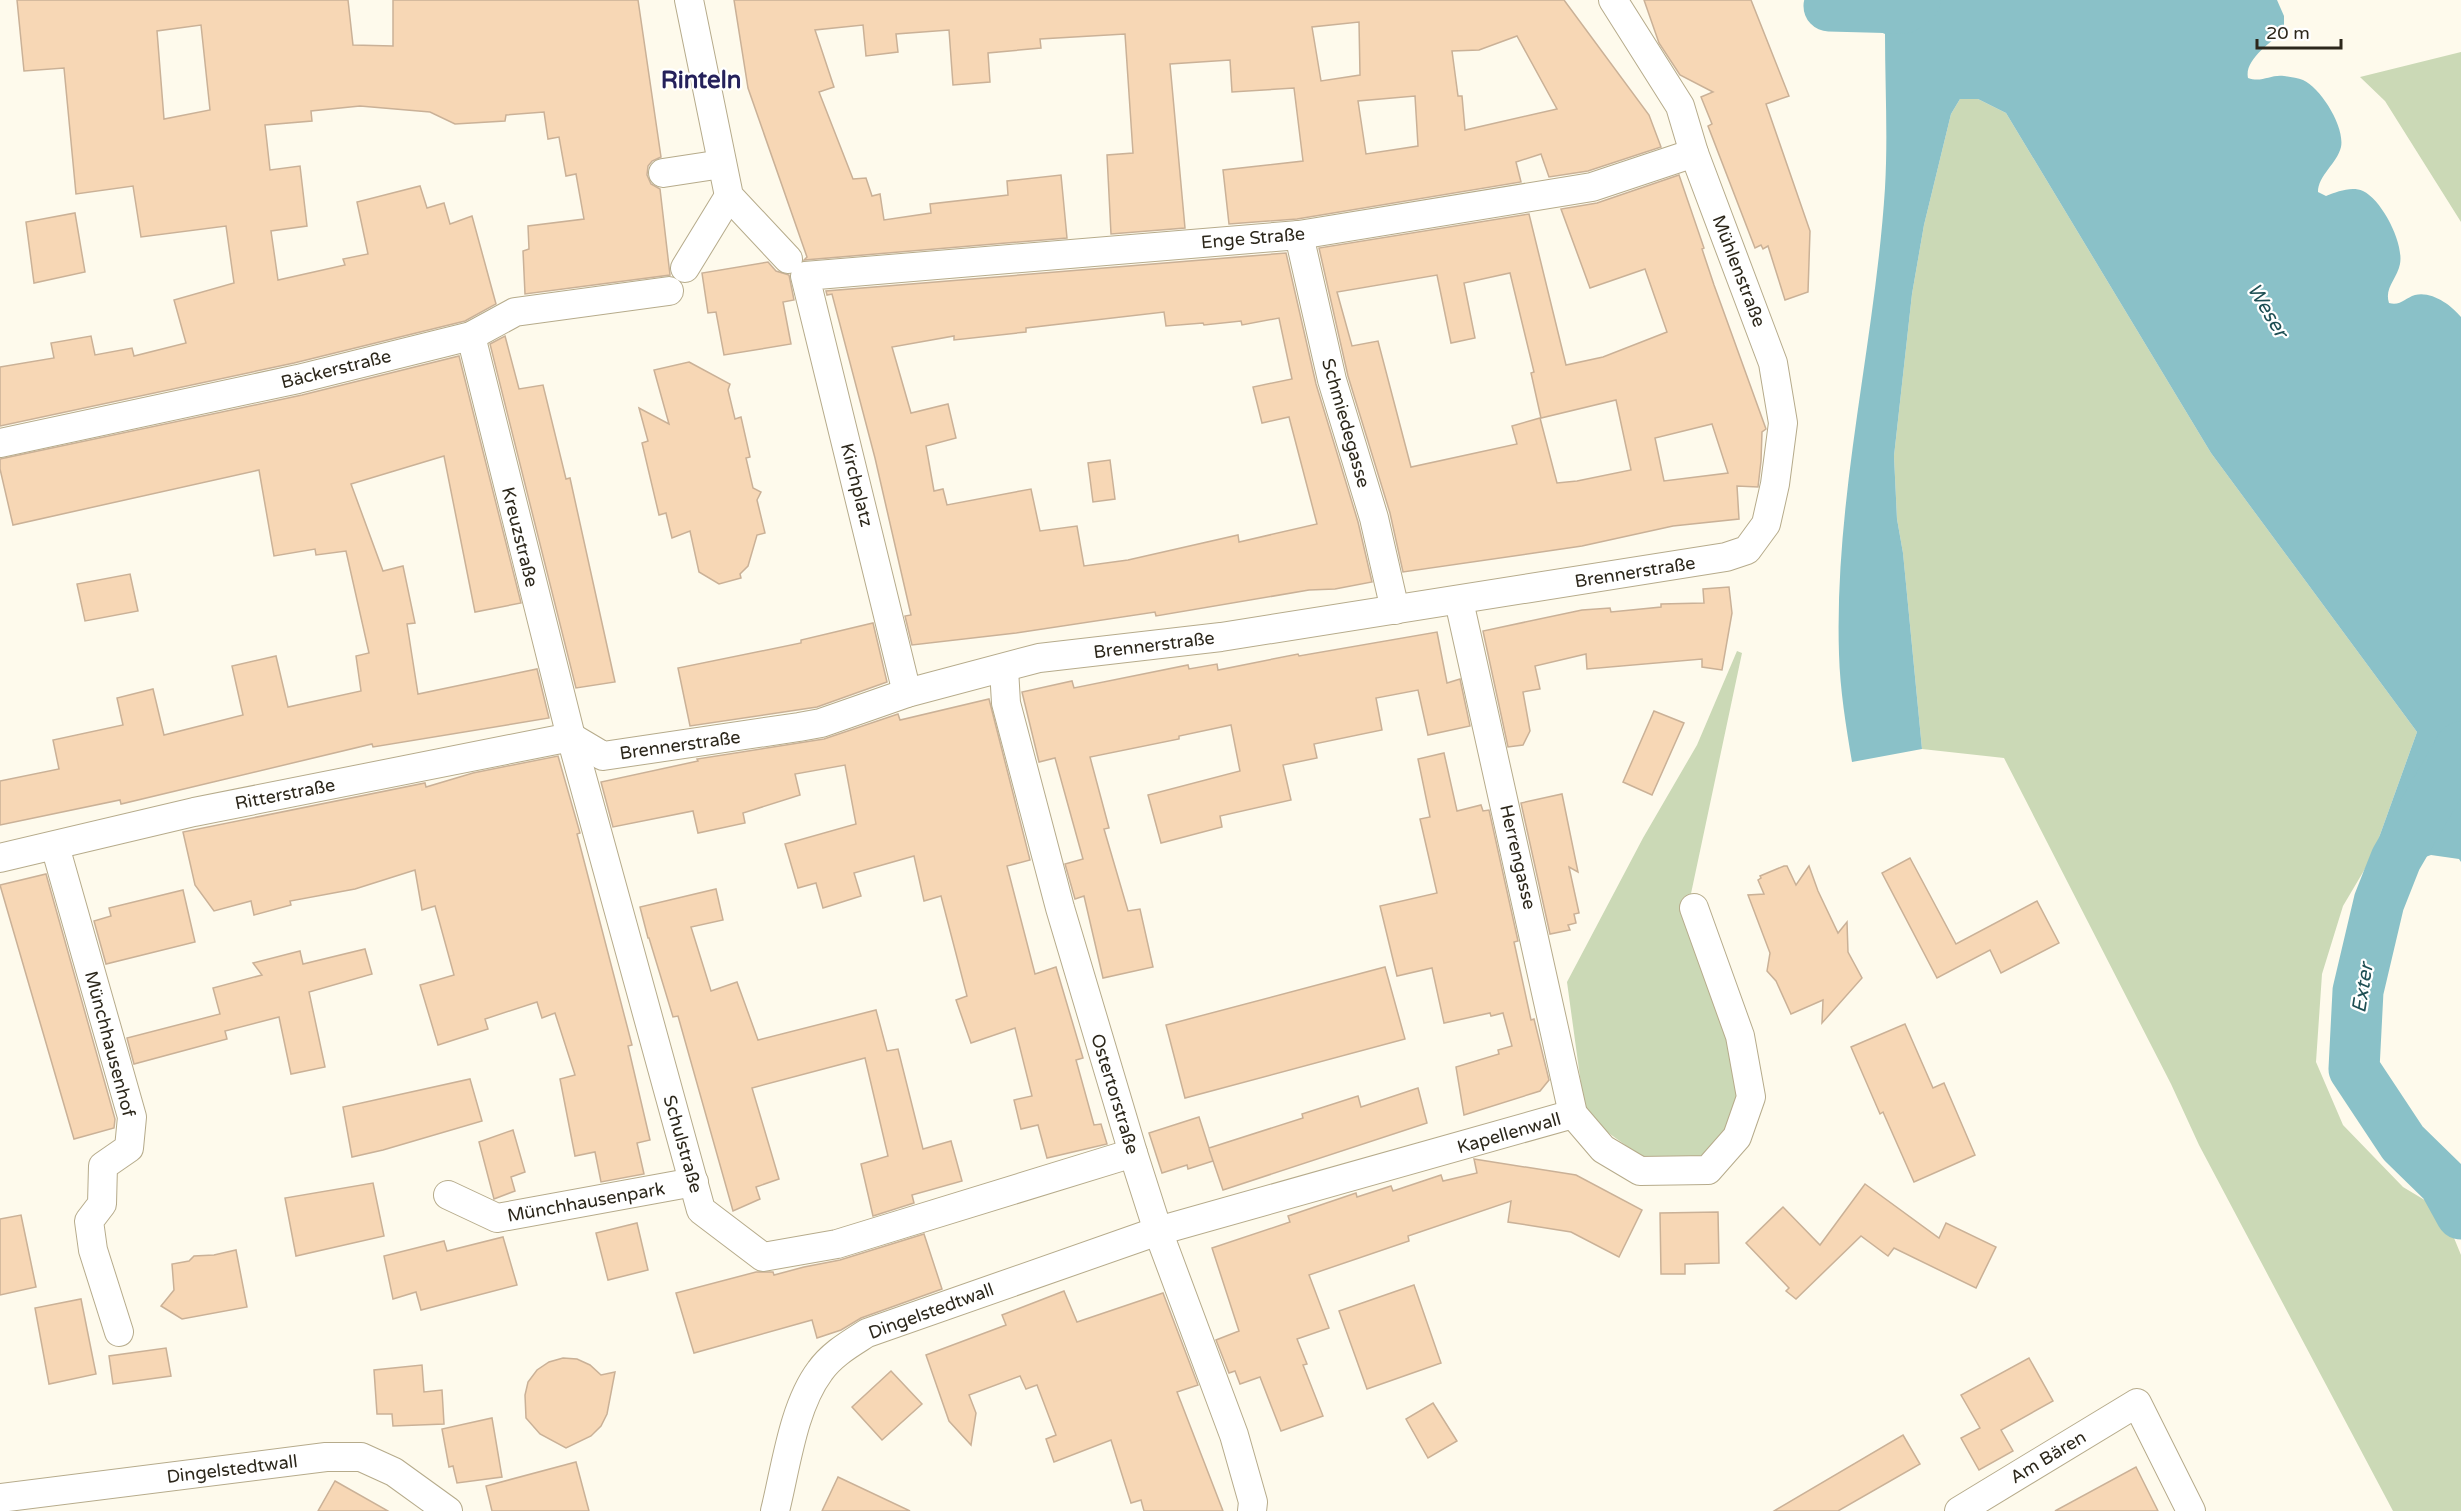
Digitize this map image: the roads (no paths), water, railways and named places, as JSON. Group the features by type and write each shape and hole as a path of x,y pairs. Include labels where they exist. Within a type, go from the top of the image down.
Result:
{"street":[{"path":"689,0 729,196 796,268"},
{"name":"Mühlenstraße","path":"1616,2 1680,106 1695,153 1773,363 1783,423 1775,484 1766,524 1747,550"},
{"name":"Enge Straße","path":"796,268 1299,235 1592,187 1695,153"},
{"path":"663,173 722,164"},
{"path":"685,268 729,196"},
{"name":"Schmiedegasse","path":"1299,235 1332,380 1374,518 1395,610"},
{"name":"Kirchplatz","path":"796,268 907,693"},
{"name":"Bäckerstraße","path":"0,443 298,379 471,336 515,312 669,291"},
{"name":"Kreuzstraße","path":"471,336 571,737"},
{"name":"Brennerstraße","path":"571,737 603,756 810,725 907,693 1040,658 1221,637 1460,601 1726,557 1747,550"},
{"name":"Herrengasse","path":"1460,601 1573,1114"},
{"name":"Ostertorstraße","path":"1004,669 1006,703 1054,885 1132,1152 1158,1231 1234,1436 1253,1502 1252,1511"},
{"name":"Ritterstraße","path":"0,858 194,812 571,737"},
{"name":"Schulstraße","path":"571,737 701,1210 763,1257 837,1244 1132,1152"},
{"name":"Münchhausenhof","path":"55,846 132,1117 129,1148 103,1167 102,1203 89,1221 93,1250 119,1332"},
{"name":"Kapellenwall","path":"1158,1231 1573,1114 1603,1149 1640,1171 1708,1170 1737,1137 1752,1097 1740,1036 1694,908"},
{"name":"Münchhausenpark","path":"448,1195 497,1218 694,1182"},
{"name":"Dingelstedtwall","path":"775,1511 801,1407 821,1370 841,1350 867,1333 1158,1231"},
{"name":"Am Bären","path":"1959,1511 2137,1404 2191,1511"},
{"name":"Dingelstedtwall","path":"0,1498 326,1457 361,1457 394,1472 448,1511"}],"water":[{"name":"Weser","path":"1844,0 2277,0 2284,16 2284,31 2254,58 2248,71 2248,78 2258,80 2279,76 2303,80 2324,99 2339,129 2341,147 2336,159 2321,180 2318,192 2326,196 2349,189 2363,191 2377,203 2384,213 2395,234 2400,255 2400,264 2389,288 2389,303 2400,303 2415,295 2428,295 2447,304 2461,317 2461,862 2459,859 2431,855 2417,860 2372,857 2417,732 2211,453 2006,113 1978,99 1960,99 1951,114 1924,225 1912,294 1894,456 1897,519 1903,553 1922,749 1852,762 1841,681 1839,595 1849,479 1880,246 1885,188 1886,111 1885,34 1844,16"}],"waterway":[{"path":"1829,6 1904,8 1915,0"},
{"name":"Exter","path":"2461,747 2396,859 2379,902 2358,991 2354,1069 2403,1143 2444,1183 2461,1214"}],"district":[{"name":"Rinteln","path":"701,80"}]}
